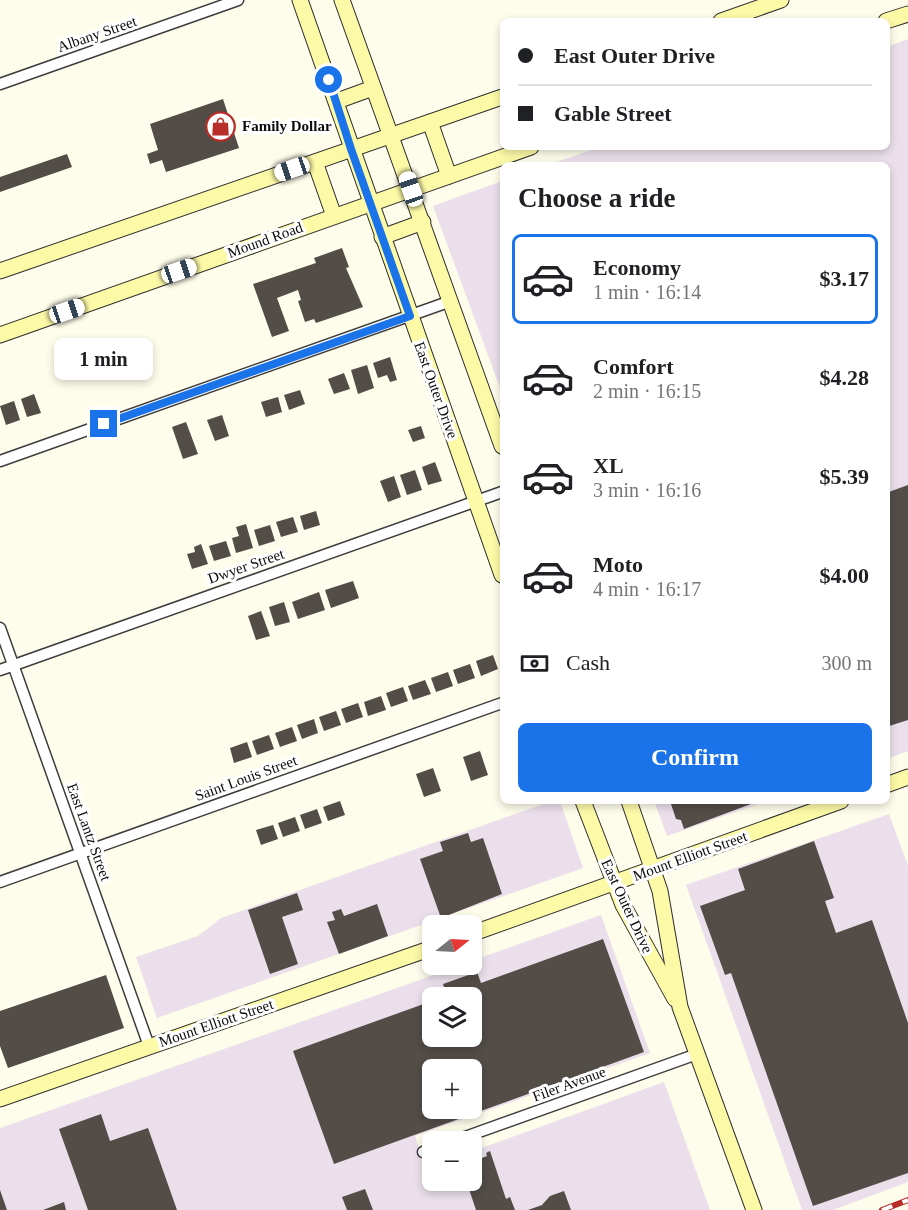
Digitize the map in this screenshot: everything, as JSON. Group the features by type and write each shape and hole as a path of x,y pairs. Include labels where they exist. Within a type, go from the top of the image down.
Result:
{"main road":[{"name":"East Outer Drive","path":"300,0 500,569"},
{"path":"342,0 500,440"},
{"path":"730,18 781,0"},
{"path":"890,20 908,14"},
{"path":"337,101 373,88"},
{"path":"0,271 500,98"},
{"path":"430,122 449,176"},
{"name":"Mound Road","path":"0,334 523,150"},
{"path":"315,162 334,216"},
{"path":"382,237 423,222"},
{"path":"890,784 908,777"},
{"name":"East Outer Drive","path":"584,804 614,884 655,966 680,1006"},
{"name":"East Outer Drive","path":"630,804 660,891 680,1006 754,1210"},
{"name":"Mount Elliott Street","path":"482,930 654,871 833,804"},
{"name":"Mount Elliott Street","path":"0,1099 422,951"}],"street":[{"name":"Albany Street","path":"0,84 238,0"},
{"path":"0,461 451,302"},
{"name":"Dwyer Street","path":"0,670 500,493"},
{"name":"East Lantz Street","path":"0,628 149,1046"},
{"name":"Saint Louis Street","path":"0,882 500,705"},
{"name":"Filer Avenue","path":"482,1131 697,1054"}],"shaded area":[{"path":"908,39 908,751 890,758 890,162 557,162 591,150 890,150 890,46"},
{"path":"500,182 500,388 433,206"},
{"path":"544,804 561,804 583,868 450,915 422,915 422,925 157,1018 136,957 198,936 221,918"},
{"path":"655,804 758,804 667,836"},
{"path":"889,814 908,866 908,1182 833,1210 802,1210 686,885"},
{"path":"601,915 650,1053 482,1112 482,1059 422,1059 422,1119 463,1119 429,1131 422,1131 422,1134 415,1136 422,1156 422,1191 482,1191 482,1148 664,1082 710,1210 0,1210 0,1128 434,975 482,975 482,957"}],"building":[{"path":"223,99 239,148 166,172 162,160 150,164 147,154 158,150 150,124"},
{"path":"67,154 72,167 0,192 0,177"},
{"path":"342,248 349,267 346,268 363,307 316,323 314,319 305,322 298,301 301,300 298,290 277,298 289,331 272,337 253,284 316,263 314,258"},
{"path":"390,357 397,380 390,382 387,375 378,378 373,363"},
{"path":"367,365 374,388 358,394 351,370"},
{"path":"344,373 350,389 334,394 328,379"},
{"path":"300,390 305,404 289,410 284,395"},
{"path":"34,394 41,413 27,417 21,399"},
{"path":"278,397 282,412 266,417 261,402"},
{"path":"14,401 20,420 6,425 0,406"},
{"path":"222,415 229,436 215,441 207,420"},
{"path":"186,422 198,454 183,459 172,427"},
{"path":"421,426 425,438 413,442 408,430"},
{"path":"435,462 442,481 428,485 422,467"},
{"path":"415,470 422,490 407,495 400,475"},
{"path":"394,476 401,497 388,502 380,481"},
{"path":"908,485 908,720 890,726 890,492"},
{"path":"316,511 320,525 304,530 300,516"},
{"path":"293,517 298,532 281,537 276,522"},
{"path":"246,524 253,548 236,553 232,538 239,536 236,527"},
{"path":"270,525 275,541 259,546 254,530"},
{"path":"226,541 231,556 214,561 209,546"},
{"path":"201,544 208,564 192,569 187,554 195,552 194,547"},
{"path":"353,581 359,598 331,608 325,590"},
{"path":"319,592 325,610 298,619 292,602"},
{"path":"284,602 290,622 275,626 269,607"},
{"path":"261,611 270,636 256,640 248,616"},
{"path":"493,655 498,669 481,676 476,661"},
{"path":"470,664 475,678 458,684 453,670"},
{"path":"448,672 453,686 436,692 431,678"},
{"path":"425,680 431,694 413,700 408,686"},
{"path":"403,687 408,701 391,707 386,693"},
{"path":"381,696 386,710 368,716 364,702"},
{"path":"358,703 363,717 346,723 341,709"},
{"path":"336,711 341,725 324,731 319,717"},
{"path":"314,719 318,733 302,739 297,725"},
{"path":"292,727 297,741 280,747 275,733"},
{"path":"269,735 274,749 257,755 252,741"},
{"path":"247,742 252,757 234,763 230,748"},
{"path":"480,751 488,775 471,781 463,757"},
{"path":"433,768 441,791 424,797 416,774"},
{"path":"340,801 345,815 328,821 323,807"},
{"path":"671,804 751,804 684,829 681,820 676,819"},
{"path":"317,809 322,823 305,829 300,815"},
{"path":"295,817 300,831 283,837 278,823"},
{"path":"273,825 278,839 261,845 256,830"},
{"path":"468,833 471,842 483,838 502,894 449,915 440,915 420,859 443,851 440,842"},
{"path":"814,841 834,898 825,901 836,933 872,920 908,1023 908,1173 813,1206 731,973 725,975 700,906 745,890 738,869"},
{"path":"297,893 303,910 282,917 298,964 270,974 248,910"},
{"path":"377,904 388,936 339,954 327,922 335,920 332,912 341,909 344,916"},
{"path":"603,939 644,1052 482,1111 482,1059 422,1059 422,1119 459,1119 334,1164 293,1051 422,1005 422,1047 482,1047 482,987 444,987 443,984 468,975 478,975 481,983"},
{"path":"106,975 124,1028 8,1068 0,1046 0,1011"},
{"path":"101,1114 110,1141 148,1128 177,1210 88,1210 59,1129"},
{"path":"490,1151 506,1199 510,1197 515,1210 476,1210 470,1191 482,1191 482,1158 487,1156 486,1153"},
{"path":"365,1189 373,1210 347,1210 342,1197"},
{"path":"0,1190 7,1210 0,1210"},
{"path":"564,1191 571,1210 528,1210 542,1205 550,1196"},
{"path":"64,1202 66,1210 43,1210"}],"railway":[{"path":"882,1210 908,1200"}],"place":[{"name":"Family Dollar","path":"221,126"}],"route":[{"path":"104,424 410,316 329,80"}]}
